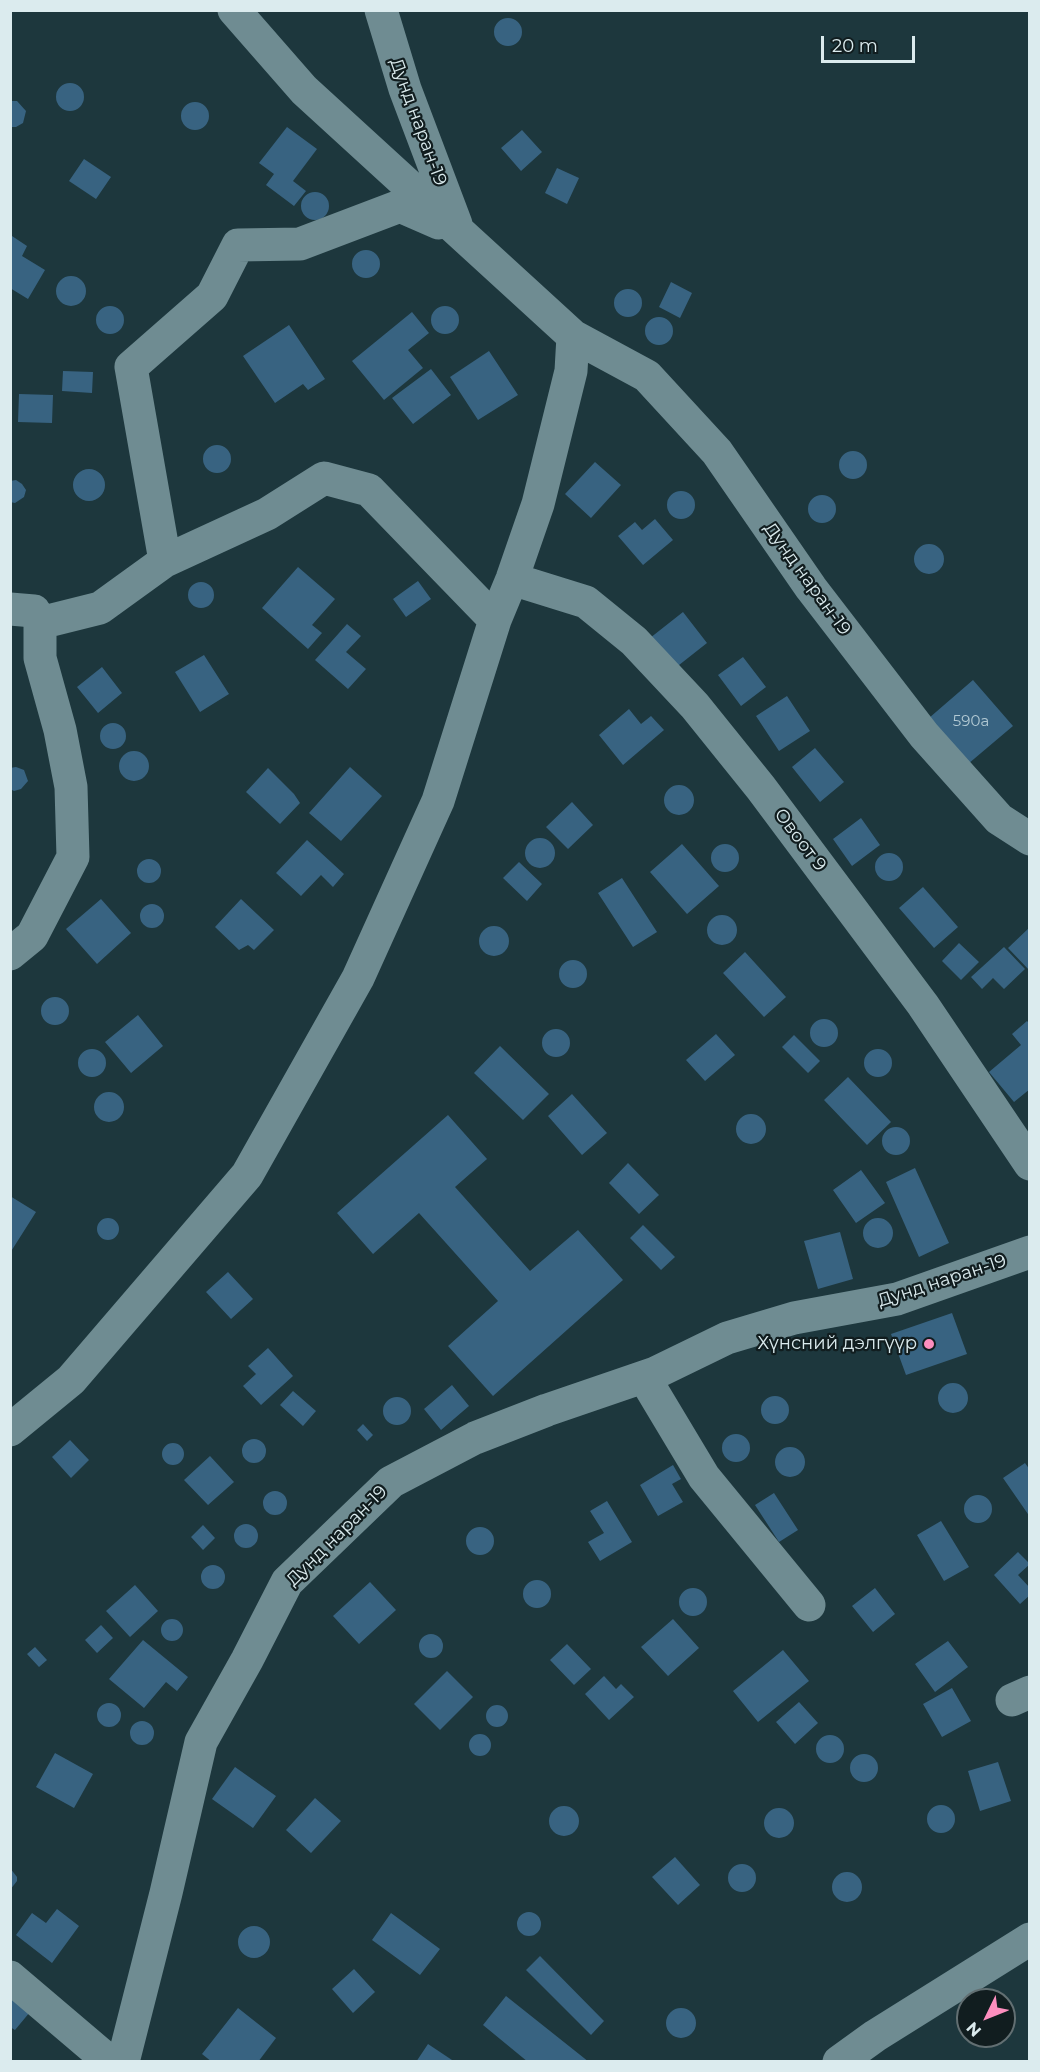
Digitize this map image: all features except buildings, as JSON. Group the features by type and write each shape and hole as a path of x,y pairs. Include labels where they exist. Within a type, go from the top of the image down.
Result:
{"street":[{"name":"Дунд наран-19","path":"234,10 304,90 573,336 647,376 717,452 811,588 924,735 999,819 1029,839"},
{"name":"Дунд наран-19","path":"381,10 405,89 459,232"},
{"path":"165,561 131,367 212,296 238,245 300,244 400,206 459,232"},
{"path":"10,1430 71,1380 247,1175 358,978 438,801 495,620 538,504 571,371 573,336"},
{"path":"40,623 100,608 165,561 267,514 324,478 369,490 495,620"},
{"name":"Овоот 9","path":"512,579 586,602 634,641 695,706 761,788 923,1005 1029,1164"},
{"path":"10,609 34,611 40,623 40,658 60,730 70,787 73,857 32,936 10,954"},
{"name":"Дунд наран-19","path":"123,2061 166,1893 201,1742 287,1582 391,1482 475,1438 547,1410 644,1377 727,1338 794,1318 897,1299 1029,1252"},
{"path":"644,1377 704,1477 809,1605"},
{"path":"838,2061 1029,1939"},
{"path":"10,1977 110,2061"}],"place":[{"name":"Хүнсний дэлгүүр","path":"929,1344"}]}
